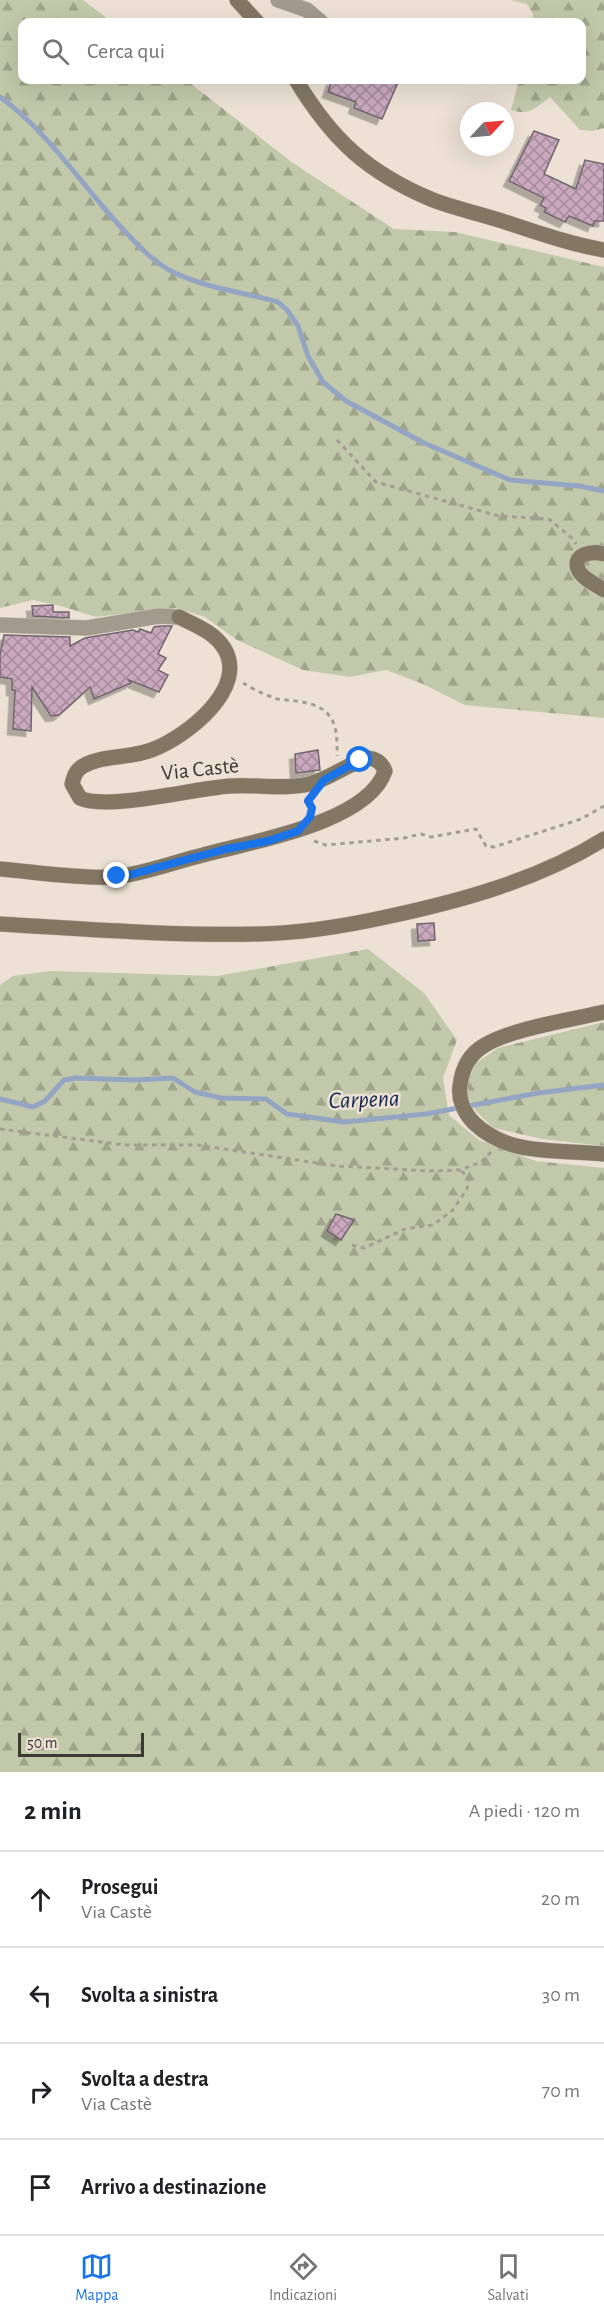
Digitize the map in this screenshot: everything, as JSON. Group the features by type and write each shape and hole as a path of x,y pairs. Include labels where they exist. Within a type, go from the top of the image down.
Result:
{"street":[{"path":"237,0 253,18"},
{"path":"278,0 307,10 316,18"},
{"path":"299,84 317,113 348,148 372,169 405,187 436,201 604,250"},
{"path":"604,554 588,553 578,562 579,571 604,590"},
{"path":"0,625 87,628 159,616 179,617 207,632 223,647 231,668 230,676"},
{"name":"Via Castè","path":"0,870 99,878 129,875 226,849 268,841 298,831 351,808 379,784 385,771 379,761 368,758 324,780 299,786 230,786 127,801 92,802 76,794 72,784 74,776 82,766 103,759 135,756 172,741 189,730 211,708 230,676"},
{"path":"0,924 102,930 261,934 344,926 435,907 513,882 560,863 604,839"},
{"path":"604,1012 502,1036 484,1045 471,1055 465,1065 459,1093 465,1112 481,1130 501,1143 537,1150 604,1154"}],"path":[{"path":"337,440 376,482 499,516 549,519 574,540 581,557"},
{"path":"230,676 279,699 309,703 330,714 334,721 337,749 337,760 332,775"},
{"path":"298,831 309,839 326,845 404,838 421,834 430,837 476,830 489,847 581,819 604,807"},
{"path":"0,1129 125,1145 198,1145 337,1166 429,1172 460,1170 481,1162 501,1143"},
{"path":"352,1245 364,1248 405,1229 433,1226 453,1210 467,1189 469,1178 460,1170"}],"green space":[{"path":"0,0 83,0 107,18 18,18 18,84 191,84 293,163 394,229 455,232 604,267 604,718 465,705 423,684 386,670 350,677 303,670 237,640 205,617 176,608 96,617 33,600 0,608"},
{"path":"510,0 604,0 604,128 592,131 580,130 550,97 536,108 523,112 514,111 513,102 518,84 586,84 586,18 533,18 527,4"},
{"path":"368,949 424,993 457,1040 443,1078 449,1115 479,1140 536,1161 604,1168 604,1772 0,1772 0,985 13,976 50,971 217,976"},
{"path":"604,1022 604,1146 542,1139 493,1128 475,1110 467,1096 469,1078 476,1063 498,1048"}],"building":[{"path":"331,84 397,84 382,119 354,108 356,102 328,92"},
{"path":"534,131 559,140 544,174 576,189 585,160 604,164 604,221 595,221 593,226 569,216 565,222 544,212 546,208 540,205 544,198 509,181"},
{"path":"53,605 53,612 69,612 69,618 33,616 32,606"},
{"path":"172,626 158,654 166,658 158,670 168,675 159,692 129,680 131,683 94,699 90,687 59,715 51,716 32,687 31,731 13,729 15,690 12,690 12,679 0,677 0,655 4,635 70,637 70,646 85,638 133,630 138,632 140,629 151,633 154,627"},
{"path":"318,750 320,770 296,773 295,754"},
{"path":"434,923 435,940 418,941 417,924"},
{"path":"336,1214 354,1220 341,1240 327,1231"}],"waterway":[{"path":"0,97 33,125 118,224 158,262 173,272 197,282 278,302 298,326 308,356 323,382 346,401 424,443 510,480 579,486 604,491"},
{"name":"Carpena","path":"0,1099 33,1107 45,1101 64,1080 173,1078 195,1092 221,1098 266,1099 287,1114 344,1122 426,1114 538,1093 604,1085"}],"route":[{"path":"117,876 268,841 298,831 310,817 312,808 308,805 308,801 324,780 360,760"}]}
